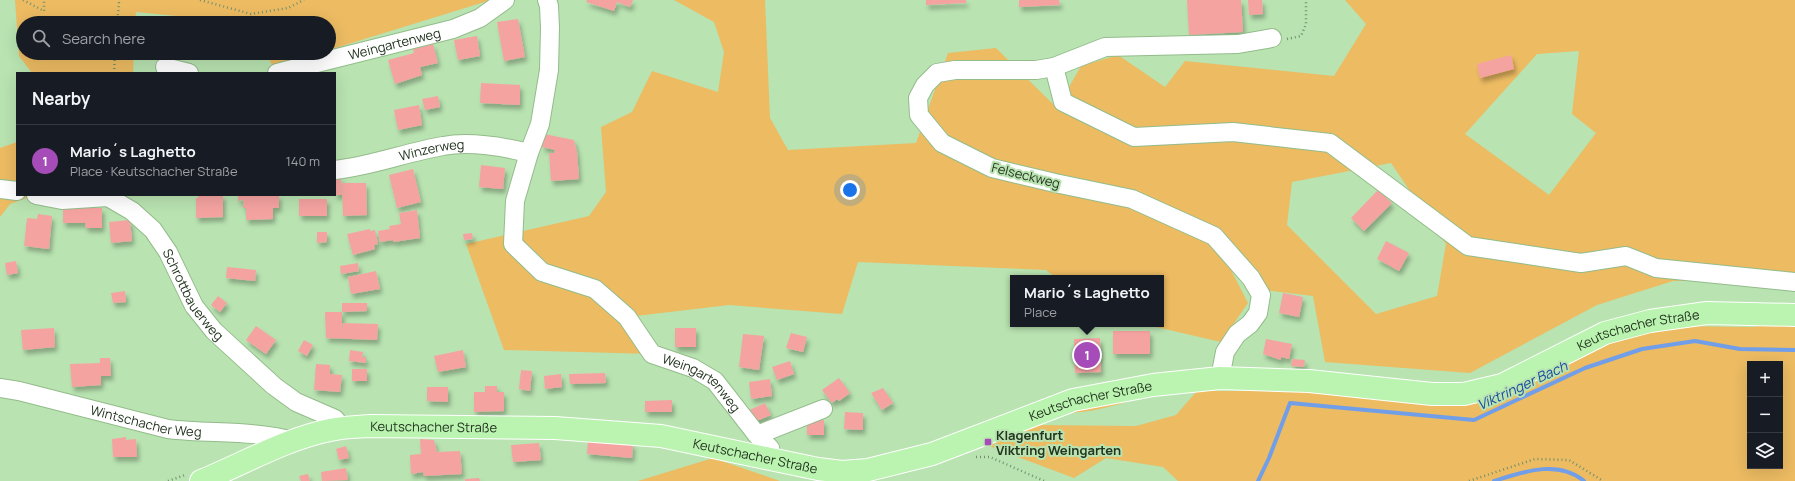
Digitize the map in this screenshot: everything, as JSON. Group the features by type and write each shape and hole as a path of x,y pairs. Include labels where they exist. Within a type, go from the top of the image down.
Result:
{"main road":[{"name":"Keutschacher Straße","path":"201,481 293,441 314,434 342,428 370,426 555,428 661,436 818,469 842,472 868,470 932,454 1073,400 1153,385 1220,378 1309,381 1432,394 1464,394 1502,385 1605,334 1650,321 1707,313 1795,315"}],"street":[{"name":"Weingartenweg","path":"336,58 453,29 480,18 505,0"},
{"name":"Weingartenweg","path":"547,0 549,6 550,28 549,70 540,124 529,153 515,201 513,244 542,272 595,290 627,317 652,354 693,368 715,381 757,435 770,448 766,457"},
{"name":"Felseckweg","path":"1220,378 1225,352 1236,334 1250,324 1258,313 1261,295 1251,278 1214,236 1132,199 992,168 942,143 919,115 918,98 925,85 937,73 955,70 1036,70 1054,67 1104,47 1238,44 1272,38"},
{"name":"Weingartenweg","path":"281,72 329,60"},
{"path":"165,67 186,72"},
{"path":"1054,67 1063,102 1134,137 1233,132 1330,143 1468,246 1581,263 1626,256 1656,268 1795,282"},
{"name":"Winzerweg","path":"336,170 370,164 444,145 467,144 529,153"},
{"path":"0,189 16,191"},
{"name":"Schrottbauerweg","path":"41,196 62,200 108,196 132,211 153,230 168,252 194,306 214,332 274,386 296,402 335,419 342,428"},
{"name":"Wintschacher Weg","path":"0,388 19,391 168,429 189,432 278,436 293,441"},
{"path":"757,435 823,408"}],"path":[{"path":"23,0 44,11 44,0"},
{"path":"118,0 118,16"},
{"path":"200,0 251,14 288,8 304,0"},
{"path":"1272,38 1288,39 1301,36 1306,24 1306,0"},
{"path":"114,72 115,60"},
{"path":"975,456 990,458 1044,481"},
{"path":"1469,481 1535,459 1569,460 1603,481"}],"shaded area":[{"path":"15,0 491,0 336,48 336,16 176,16 136,12 136,16 16,16"},
{"path":"674,0 765,0 770,118 788,150 916,143 948,53 996,48 1057,108 1081,66 1118,55 1165,87 1185,61 1334,76 1366,24 1345,0 1795,0 1795,279 1673,281 1597,305 1470,373 1325,362 1313,296 1265,290 1214,237 1248,303 1221,342 1156,327 1164,327 1164,275 1052,275 1046,270 858,262 842,314 729,305 627,317 652,354 504,350 466,244 589,216 606,192 601,127 632,112 652,71 718,92 724,52 714,22","holes":["1579,51 1572,114 1596,133 1549,195 1465,134 1537,54","1391,163 1446,244 1437,296 1376,314 1287,225 1292,182"]},
{"path":"22,60 134,60 133,72 31,72"},
{"path":"270,60 296,60 273,67"},
{"path":"16,142 16,196 32,196 10,204 0,217 0,148"},
{"path":"1795,323 1795,481 1178,481 1163,467 1106,458 1074,478 989,446 1036,425 1136,426 1176,415 1197,391 1307,391 1459,402 1613,341 1677,326 1751,327"},
{"path":"1125,400 1126,402 1105,408 1068,413 1080,408"},
{"path":"713,458 780,481 638,481"}],"building":[{"path":"587,0 633,0 630,7 617,2 614,11 586,2"},
{"path":"926,0 966,0 966,3 926,5"},
{"path":"1019,0 1059,0 1060,5 1019,7"},
{"path":"1187,0 1241,0 1243,32 1189,35"},
{"path":"1248,0 1262,0 1263,14 1249,15"},
{"path":"518,19 525,57 504,61 497,22"},
{"path":"477,36 480,56 458,60 454,40"},
{"path":"433,44 438,63 420,67 422,75 395,84 388,60 414,53 413,49"},
{"path":"1511,55 1514,69 1480,78 1477,64"},
{"path":"481,83 520,85 520,105 480,103"},
{"path":"438,96 440,107 425,110 422,99"},
{"path":"419,105 422,125 398,130 394,110"},
{"path":"544,134 574,140 577,152 579,179 551,181 549,153 554,153 555,150 542,147"},
{"path":"481,165 505,168 503,189 479,187"},
{"path":"413,169 421,202 397,208 389,175"},
{"path":"336,178 341,178 342,195 336,195"},
{"path":"342,183 366,183 367,215 343,216"},
{"path":"1378,190 1392,203 1364,231 1351,218"},
{"path":"198,196 223,196 223,217 196,218 196,198 198,198"},
{"path":"238,196 279,196 279,208 273,208 273,219 246,220 246,208 243,208 244,200 238,201"},
{"path":"299,199 327,199 327,216 299,216"},
{"path":"63,208 102,208 102,228 86,228 85,223 63,223"},
{"path":"417,210 420,238 393,242 393,240 380,242 378,231 390,229 389,226 401,224 399,213"},
{"path":"38,214 52,216 49,249 24,246 27,218 37,219"},
{"path":"130,220 132,241 111,243 109,222"},
{"path":"370,229 370,231 375,230 378,244 374,245 375,249 353,255 347,234"},
{"path":"317,232 327,232 327,242 317,243"},
{"path":"472,233 473,239 464,240 463,234"},
{"path":"1386,241 1409,253 1399,271 1377,259"},
{"path":"16,261 18,273 7,275 5,263"},
{"path":"358,263 359,271 341,274 340,266"},
{"path":"227,267 256,270 255,281 226,278"},
{"path":"376,271 380,289 351,294 348,277"},
{"path":"125,291 126,302 113,303 111,293"},
{"path":"1283,293 1303,297 1299,317 1279,313"},
{"path":"218,296 227,303 220,312 211,305"},
{"path":"342,303 367,303 367,311 342,312"},
{"path":"325,312 342,312 342,329 343,323 378,324 377,340 326,338"},
{"path":"256,326 276,340 266,354 246,340"},
{"path":"54,328 55,347 23,350 21,330"},
{"path":"675,328 696,328 696,347 675,347"},
{"path":"1113,331 1150,331 1150,354 1113,354"},
{"path":"791,333 807,337 803,352 786,348"},
{"path":"743,334 764,336 759,370 739,367"},
{"path":"1100,338 1101,372 1075,373 1074,339"},
{"path":"1266,339 1292,344 1289,359 1281,357 1281,360 1263,354"},
{"path":"304,340 313,345 307,356 298,351"},
{"path":"350,350 363,352 362,357 366,357 366,363 349,361"},
{"path":"463,350 466,367 438,372 434,356"},
{"path":"100,358 110,358 111,376 101,376 101,385 72,387 70,364 100,363"},
{"path":"1292,359 1305,360 1304,367 1291,366"},
{"path":"790,361 794,374 777,380 772,367"},
{"path":"316,364 330,365 330,374 342,375 340,392 314,390"},
{"path":"352,369 367,369 367,381 352,381"},
{"path":"521,370 532,371 530,391 519,389"},
{"path":"605,373 606,383 570,384 569,374"},
{"path":"561,374 562,387 545,389 544,376"},
{"path":"839,378 850,393 839,401 837,399 832,403 822,390"},
{"path":"770,379 772,396 751,399 749,382"},
{"path":"485,386 497,386 497,392 504,392 504,411 474,412 474,392 485,392"},
{"path":"427,387 448,387 448,402 427,401"},
{"path":"883,388 893,403 882,410 871,393"},
{"path":"672,400 672,412 645,412 645,401"},
{"path":"765,403 771,415 752,423 747,411"},
{"path":"845,412 863,413 863,430 844,429"},
{"path":"807,420 824,420 824,435 807,435"},
{"path":"126,437 126,440 136,439 137,457 113,457 112,439"},
{"path":"420,439 434,440 437,452 460,451 462,474 424,476 423,472 411,474 410,455 421,454"},
{"path":"588,440 633,444 632,458 587,454"},
{"path":"539,443 541,460 513,462 511,445"},
{"path":"346,446 349,458 339,460 336,449"},
{"path":"346,468 348,480 322,481 321,472"},
{"path":"308,474 310,481 301,481 299,476"},
{"path":"479,478 480,481 465,481 465,479"}],"waterway":[{"name":"Viktringer Bach","path":"1258,481 1269,458 1290,403 1474,420 1585,368 1642,349 1695,341 1740,349 1795,350"},
{"path":"1494,481 1540,469 1563,470 1574,474 1584,481"}],"place":[{"name":"Mario´s Laghetto","path":"1087,355"},
{"name":"Klagenfurt Viktring Weingarten","path":"988,442"}]}
